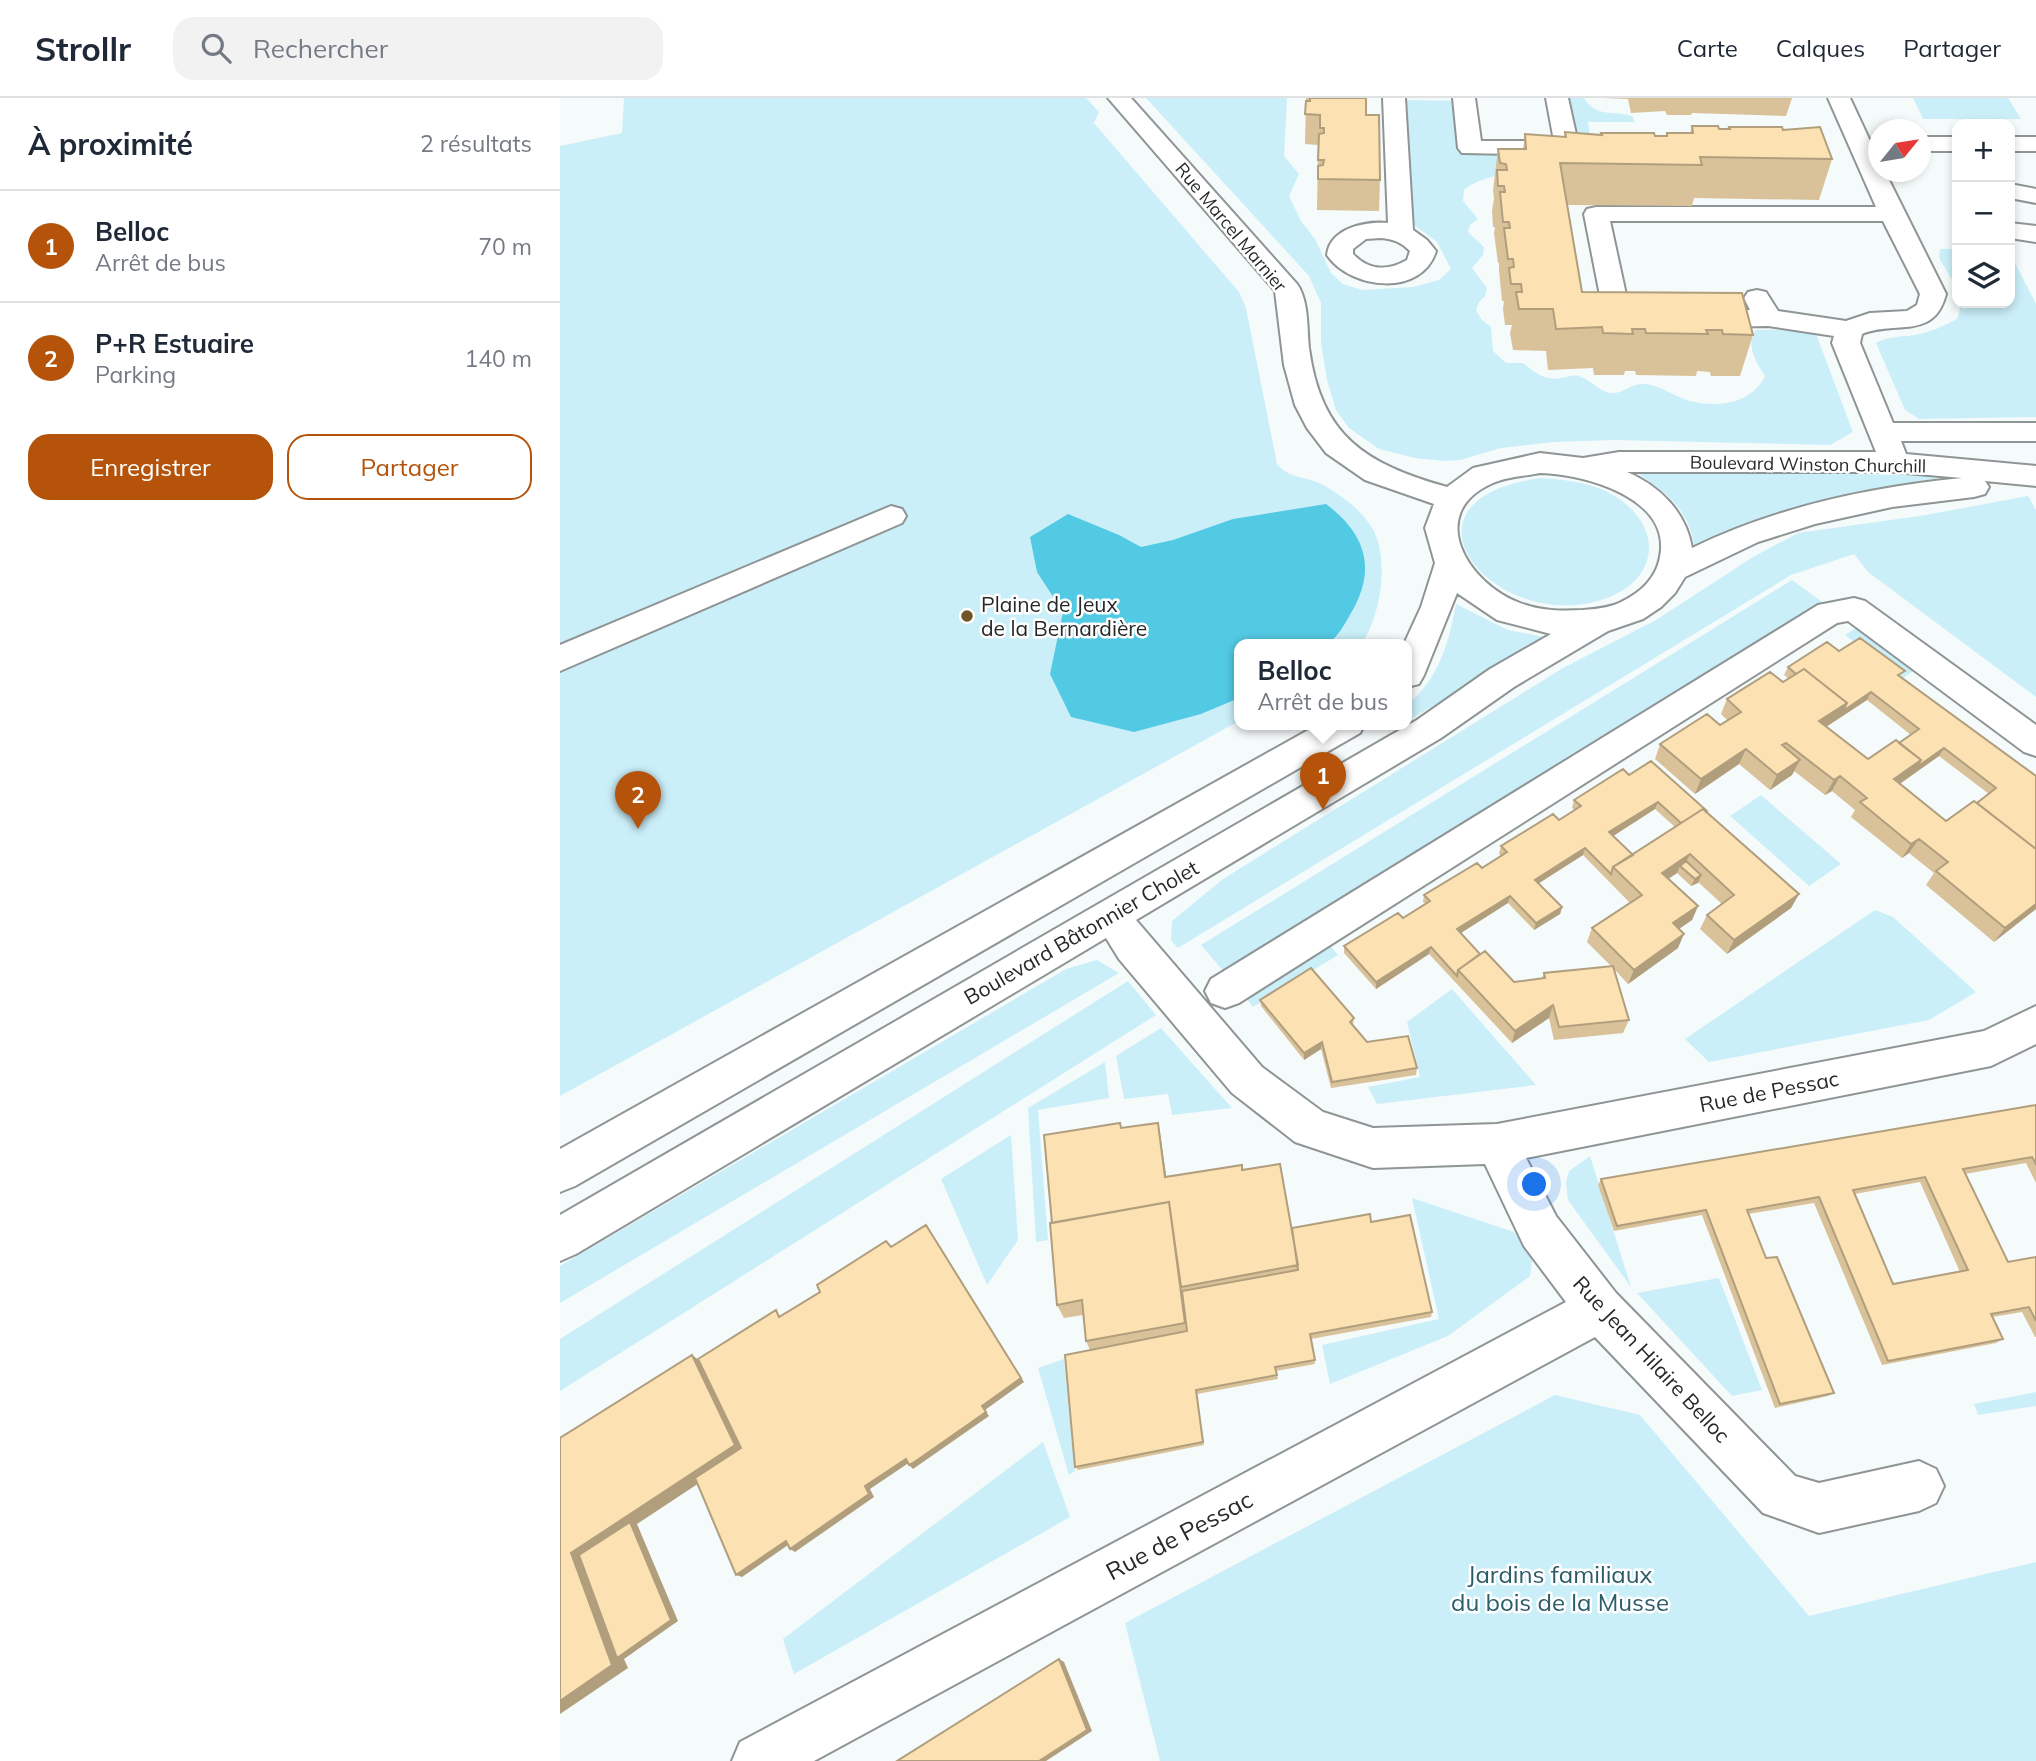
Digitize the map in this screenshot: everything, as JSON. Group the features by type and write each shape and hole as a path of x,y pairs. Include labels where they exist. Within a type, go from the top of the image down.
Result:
{"street":[{"name":"Rue Marcel Marnier","path":"1119,98 1288,290 1300,374 1311,410 1322,433 1340,453 1365,468 1414,488 1453,499"},
{"path":"1394,98 1401,233"},
{"path":"1464,98 1470,148 1567,148 1557,98"},
{"path":"1839,98 1868,140"},
{"path":"1931,144 1952,144"},
{"path":"2015,144 2036,144"},
{"path":"1882,182 1892,214 1933,294 1929,309 1913,319 1870,321 1849,330 1762,308 1618,321 1597,214 1892,214"},
{"path":"1849,330 1846,343 1895,461"},
{"path":"1883,432 2036,432"},
{"name":"Boulevard Winston Churchill","path":"1580,466 1619,462 1895,461 2036,479"},
{"path":"1540,463 1580,466 1630,485 1662,512 1676,541 1674,569 1666,585 1645,604 1629,612 1599,621 1562,623 1511,612 1477,595 1449,566 1441,548 1442,519 1453,499 1477,479 1506,468 1540,463"},
{"name":"Boulevard Winston Churchill","path":"1674,569 1757,531 1879,499 1906,493 2036,479"},
{"path":"560,659 891,516"},
{"path":"1412,663 1437,607 1449,566"},
{"path":"1225,991 1829,613 1854,609 2036,743"},
{"name":"Boulevard Bâtonnier Cholet","path":"560,1239 1429,729 1502,678 1599,621"},
{"path":"560,1172 1337,730"},
{"path":"1111,915 1133,947 1247,1080 1310,1128 1373,1148 1497,1144"},
{"name":"Rue de Pessac","path":"1497,1144 1991,1048 2036,1024"},
{"name":"Rue Jean Hilaire Belloc","path":"1497,1144 1540,1231 1600,1309 1780,1496 1819,1508 1919,1486"},
{"name":"Rue de Pessac","path":"759,1761 1600,1309"}],"green space":[{"name":"Plaine de Jeux de la Bernardière","path":"624,98 1086,98 1099,112 1094,123 1239,292 1246,308 1277,464 1288,473 1325,486 1361,513 1376,537 1382,568 1381,585 1374,618 1364,639 1234,639 1234,724 560,1096 560,146 622,133"},
{"path":"1146,98 1287,98 1284,156 1299,174 1289,196 1301,221 1315,239 1331,273 1343,284 1362,290 1413,287 1439,280 1451,269 1437,242 1410,222 1404,100 1464,101 1470,147 1567,147 1557,98 1584,98 1599,111 1632,116 1635,122 1588,122 1594,165 1506,174 1475,183 1464,190 1463,201 1478,219 1470,225 1468,232 1484,247 1483,255 1472,268 1487,288 1476,310 1482,320 1491,327 1493,351 1506,363 1523,363 1533,371 1553,379 1577,376 1609,393 1644,384 1690,401 1722,404 1752,393 1765,376 1755,359 1752,347 1756,330 1802,329 1816,334 1853,432 1830,445 1614,440 1554,442 1501,448 1460,460 1444,461 1415,458 1379,449 1349,428 1336,410 1327,380 1321,343 1321,303 1309,276"},
{"path":"1913,98 2008,98 2021,119 1931,119 1923,119"},
{"path":"1940,249 1952,249 1952,280 1939,258"},
{"path":"2015,263 2036,304 2036,417 1919,419 1905,410 1876,343 1890,338 1921,334 1958,318 1960,308 2015,308"},
{"path":"1771,472 1950,476 1855,492 1795,507 1695,553 1689,526 1677,505 1637,473"},
{"path":"1541,478 1575,482 1607,492 1626,504 1638,517 1646,530 1649,544 1648,557 1635,581 1607,598 1566,606 1528,600 1496,584 1472,562 1462,536 1468,512 1493,491"},
{"path":"2028,496 2036,510 2036,697 1868,572 1854,554 1791,575 1178,948 1171,940 1172,921 1223,879 1563,668 1656,620 1753,557 1798,533 1926,515"},
{"path":"1792,580 1825,604 1231,980 1201,945"},
{"path":"1456,604 1508,630 1550,638 1412,718 1412,700 1435,672 1450,632"},
{"path":"1858,627 1916,669 1903,678 1845,635"},
{"path":"1761,795 1841,864 1809,886 1730,816"},
{"path":"1875,910 1893,917 1976,992 1929,1020 1709,1062 1685,1039"},
{"path":"1322,937 1338,955 1253,1007 1238,987"},
{"path":"1097,960 1119,973 560,1303 560,1266 1066,969"},
{"path":"1128,981 1156,1015 560,1391 560,1339"},
{"path":"1452,989 1536,1085 1377,1104 1368,1087 1420,1077 1407,1022"},
{"path":"1161,1028 1232,1108 1172,1115 1168,1094 1124,1099 1116,1056"},
{"path":"1105,1062 1109,1098 1038,1110 1048,1240 1036,1242 1028,1108"},
{"path":"1011,1135 1018,1240 987,1285 941,1179"},
{"path":"1590,1156 1631,1287 1568,1200 1566,1182 1569,1171"},
{"path":"1412,1198 1514,1232 1533,1255 1530,1276 1448,1336 1330,1384 1322,1345 1439,1319"},
{"path":"1719,1278 1762,1390 1732,1396 1637,1293"},
{"path":"1064,1359 1075,1471 1069,1475 1038,1368"},
{"path":"2036,1392 2036,1406 1978,1415 1974,1404"},
{"name":"Jardins familiaux du bois de la Musse","path":"1555,1395 1640,1415 1809,1616 2036,1562 2036,1761 1160,1761 1125,1623"},
{"path":"1043,1442 1070,1517 794,1674 783,1639"}],"shaded area":[{"path":"1326,504 1340,515 1358,540 1365,567 1359,597 1341,630 1333,639 1234,639 1234,700 1201,714 1134,732 1071,717 1050,674 1063,612 1037,572 1030,537 1068,514 1141,547 1173,540 1233,519"}],"building":[{"path":"1310,98 1366,98 1366,115 1379,115 1380,180 1318,179 1318,166 1323,165 1324,160 1318,160 1319,134 1324,133 1324,128 1320,128 1320,115 1305,114 1306,101 1310,101"},
{"path":"1692,126 1718,126 1719,129 1782,127 1783,130 1820,127 1832,159 1700,157 1702,165 1560,163 1582,292 1742,293 1753,335 1723,334 1722,330 1706,330 1708,334 1646,333 1645,329 1632,329 1633,334 1603,333 1602,327 1556,329 1553,309 1519,309 1516,292 1522,292 1521,284 1511,284 1509,268 1514,267 1513,259 1508,259 1504,228 1510,228 1509,222 1503,222 1500,192 1505,192 1504,186 1498,186 1497,170 1507,170 1506,164 1500,163 1498,149 1526,149 1525,134 1566,137 1565,132 1602,135 1601,133 1654,133 1655,136 1667,136 1667,133 1693,133"},
{"path":"1860,638 1905,671 1898,675 2036,776 2036,849 1977,803 1996,788 1944,748 1917,767 1921,760 1899,743 1919,729 1871,692 1843,711 1847,703 1804,669 1796,674 1788,667 1827,642 1839,651"},
{"path":"1804,669 1847,703 1819,721 1868,759 1896,740 1921,760 1894,779 1946,821 1974,801 2036,849 2036,904 2005,928 1936,871 1948,862 1919,839 1911,844 1860,802 1867,798 1840,776 1834,780 1786,743 1782,745 1800,760 1777,775 1746,749 1701,779 1660,744 1707,714 1720,725 1741,712 1727,699 1770,672 1783,682"},
{"path":"1651,761 1707,811 1703,809 1681,823 1658,802 1609,832 1633,855 1613,867 1611,874 1585,848 1535,880 1562,907 1536,923 1510,896 1457,929 1480,954 1458,970 1457,976 1431,947 1376,982 1344,946 1398,913 1403,918 1430,901 1424,895 1477,863 1482,868 1507,852 1501,846 1553,814 1559,820 1581,806 1574,800 1623,769 1629,775"},
{"path":"1703,809 1799,894 1734,940 1707,915 1734,895 1690,854 1662,873 1698,906 1673,923 1684,934 1634,970 1592,928 1642,895 1613,867"},
{"path":"1686,861 1701,875 1695,879 1680,866"},
{"path":"1485,951 1514,982 1545,978 1544,973 1613,966 1629,1020 1559,1027 1553,1005 1515,1031 1458,970"},
{"path":"1311,968 1354,1018 1350,1022 1367,1042 1408,1036 1417,1068 1332,1082 1322,1042 1304,1053 1260,1000"},
{"path":"2036,1105 2036,1164 2032,1157 1963,1169 2008,1262 2036,1257 2036,1321 2029,1307 1991,1314 2003,1339 1888,1361 1819,1197 1747,1210 1766,1258 1777,1257 1834,1393 1780,1404 1706,1210 1617,1226 1601,1179","holes":["1925,1177 1968,1270 1893,1284 1853,1190"]},
{"path":"1120,1123 1121,1128 1158,1123 1165,1177 1242,1165 1242,1170 1280,1164 1298,1265 1181,1287 1169,1202 1052,1223 1044,1135"},
{"path":"1169,1202 1185,1323 1086,1341 1082,1300 1057,1305 1050,1223"},
{"path":"1370,1214 1371,1222 1410,1215 1432,1312 1310,1334 1315,1360 1275,1367 1277,1375 1196,1390 1203,1442 1075,1467 1065,1355 1187,1331 1182,1291 1298,1270 1292,1228"},
{"path":"926,1225 1021,1378 982,1406 986,1412 913,1463 909,1465 906,1459 865,1486 869,1494 790,1549 786,1541 736,1575 695,1478 741,1448 698,1359 776,1310 779,1317 820,1292 817,1285 886,1241 891,1247"},
{"path":"692,1355 735,1445 571,1553 612,1665 560,1701 560,1438"},
{"path":"630,1522 671,1620 617,1658 579,1555"},
{"path":"1059,1659 1087,1730 1039,1761 897,1761"}],"place":[{"name":"Plaine de Jeux de la Bernardière","path":"967,616"},
{"name":"Belloc","path":"1323,810"},
{"name":"P+R Estuaire","path":"638,829"}]}
